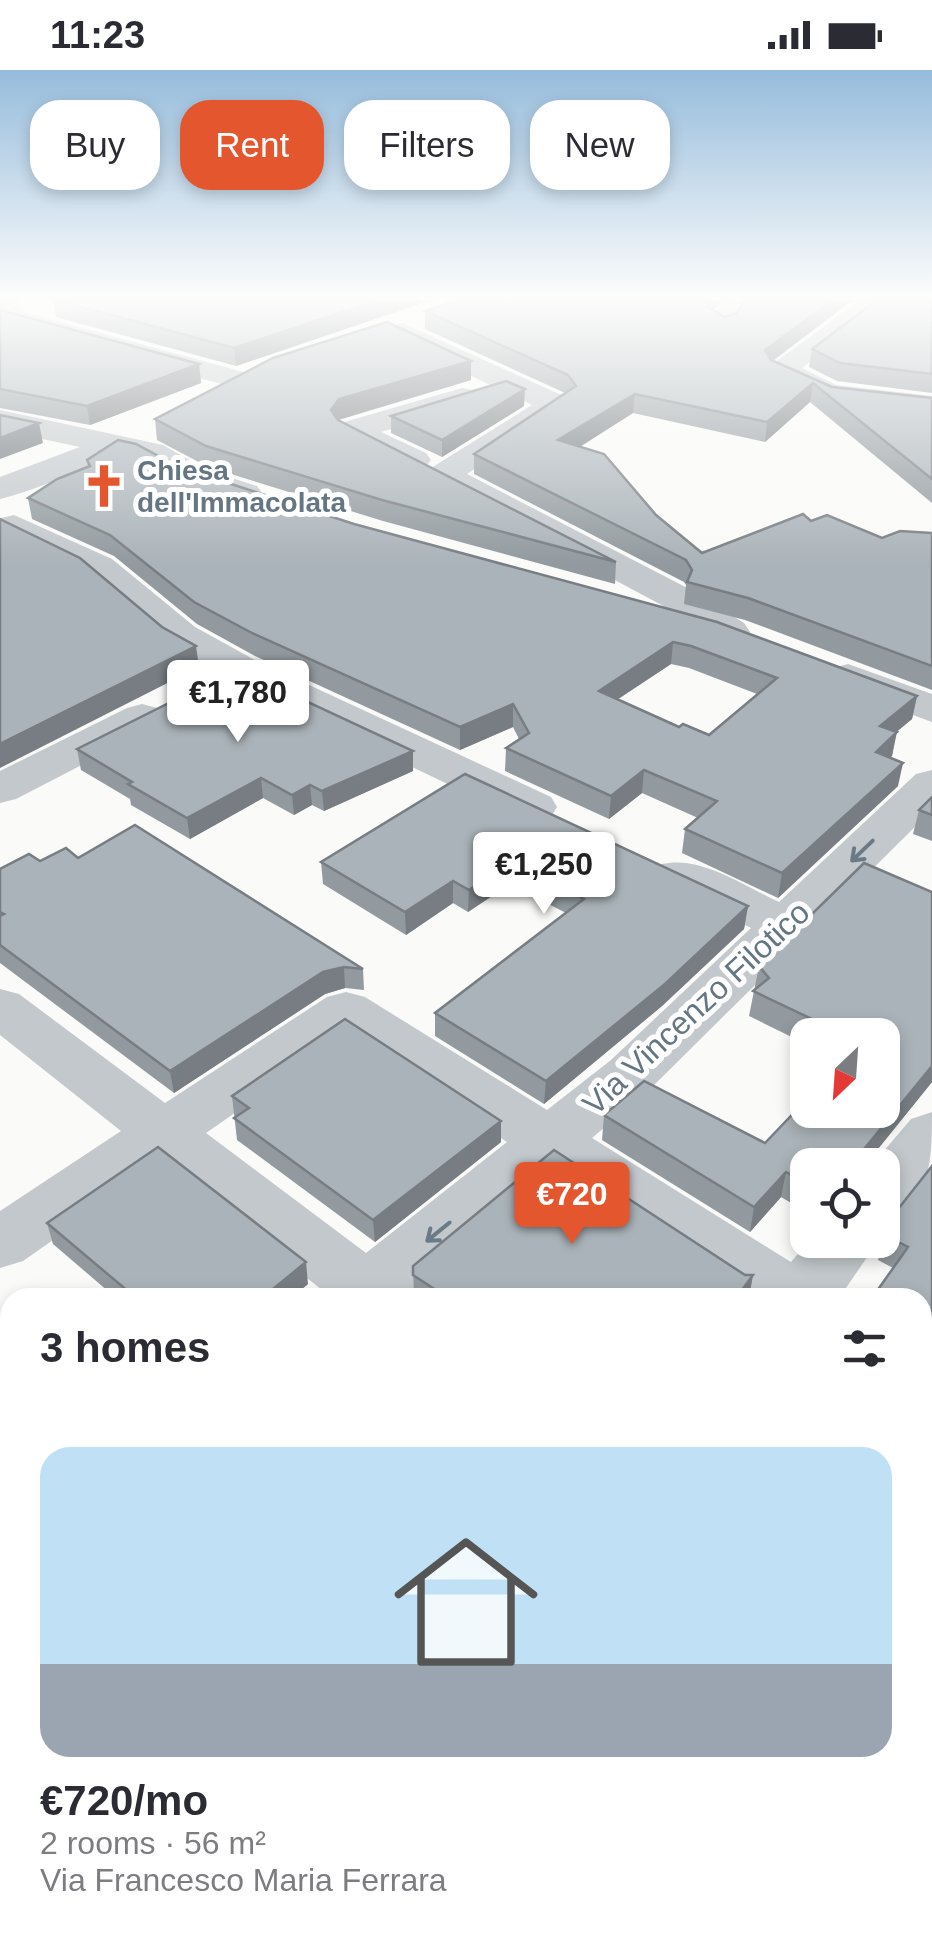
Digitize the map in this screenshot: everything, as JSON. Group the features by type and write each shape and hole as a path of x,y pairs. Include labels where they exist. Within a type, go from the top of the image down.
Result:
{"street":[{"path":"203,397 221,388"},
{"path":"489,388 352,430 683,600 730,632"},
{"path":"444,475 555,404 522,388"},
{"path":"818,388 829,394 932,404"},
{"path":"0,420 152,452 195,477 282,505"},
{"path":"160,420 5,507 99,568 181,636 238,668 574,826"},
{"path":"596,596 730,632 766,646"},
{"path":"822,667 932,709"},
{"path":"0,789 238,668"},
{"name":"Via Vincenzo Filotico","path":"375,1288 631,1074 932,784"},
{"path":"644,858 786,925"},
{"path":"0,1006 360,1288"},
{"path":"0,1244 346,1010 782,1288"},
{"path":"900,1174 932,1134"},
{"path":"806,1288 832,1258"}],"building":[{"path":"0,388 135,388 87,406"},
{"path":"215,388 377,388 339,399 331,410 338,420 616,562 382,500 206,446 155,419"},
{"path":"483,388 525,389 442,440 391,416"},
{"path":"573,388 807,388 767,422 635,394 558,440 604,454 656,515 702,553 803,514 811,521 827,515 882,538 900,531 932,533 932,666 748,598 687,582 692,570 686,560 474,454"},
{"path":"819,388 932,398 932,479"},
{"path":"0,415 39,423 0,438"},
{"path":"118,440 136,444 179,467 354,524 717,622 917,696 880,726 897,732 876,752 903,763 782,873 685,829 717,801 644,770 611,796 506,748 529,733 513,704 460,727 252,633 194,602 110,535 28,498 57,479 90,466 87,460","holes":["673,642 777,678 709,735 683,724 679,727 599,691"]},
{"path":"0,519 80,558 162,627 196,646 0,744"},
{"path":"237,669 413,751 322,791 310,785 292,795 261,778 187,818 77,749"},
{"path":"465,774 748,906 665,984 546,1081 435,1013 584,899 510,862 469,890 453,881 405,912 321,862"},
{"path":"932,797 932,815 919,810"},
{"path":"135,825 363,969 344,967 323,972 170,1071 0,945 0,916 4,914 0,912 0,869 29,854 40,861 66,848 78,858"},
{"path":"864,863 932,892 932,1066 900,1105 900,1018 810,1018 753,991 769,978 759,966"},
{"path":"345,1019 501,1121 373,1220 234,1118 249,1108 232,1096"},
{"path":"644,1081 765,1143 790,1117 790,1128 881,1128 865,1148 790,1148 790,1174 786,1172 754,1207 604,1115"},
{"path":"158,1147 306,1262 274,1288 124,1288 47,1223"},
{"path":"554,1150 745,1275 753,1275 743,1288 433,1288 413,1275 413,1266"},
{"path":"932,1166 932,1288 879,1288 908,1247 900,1243 900,1207"}],"place":[{"name":"Chiesa dell'Immacolata","path":"104,486"}]}
